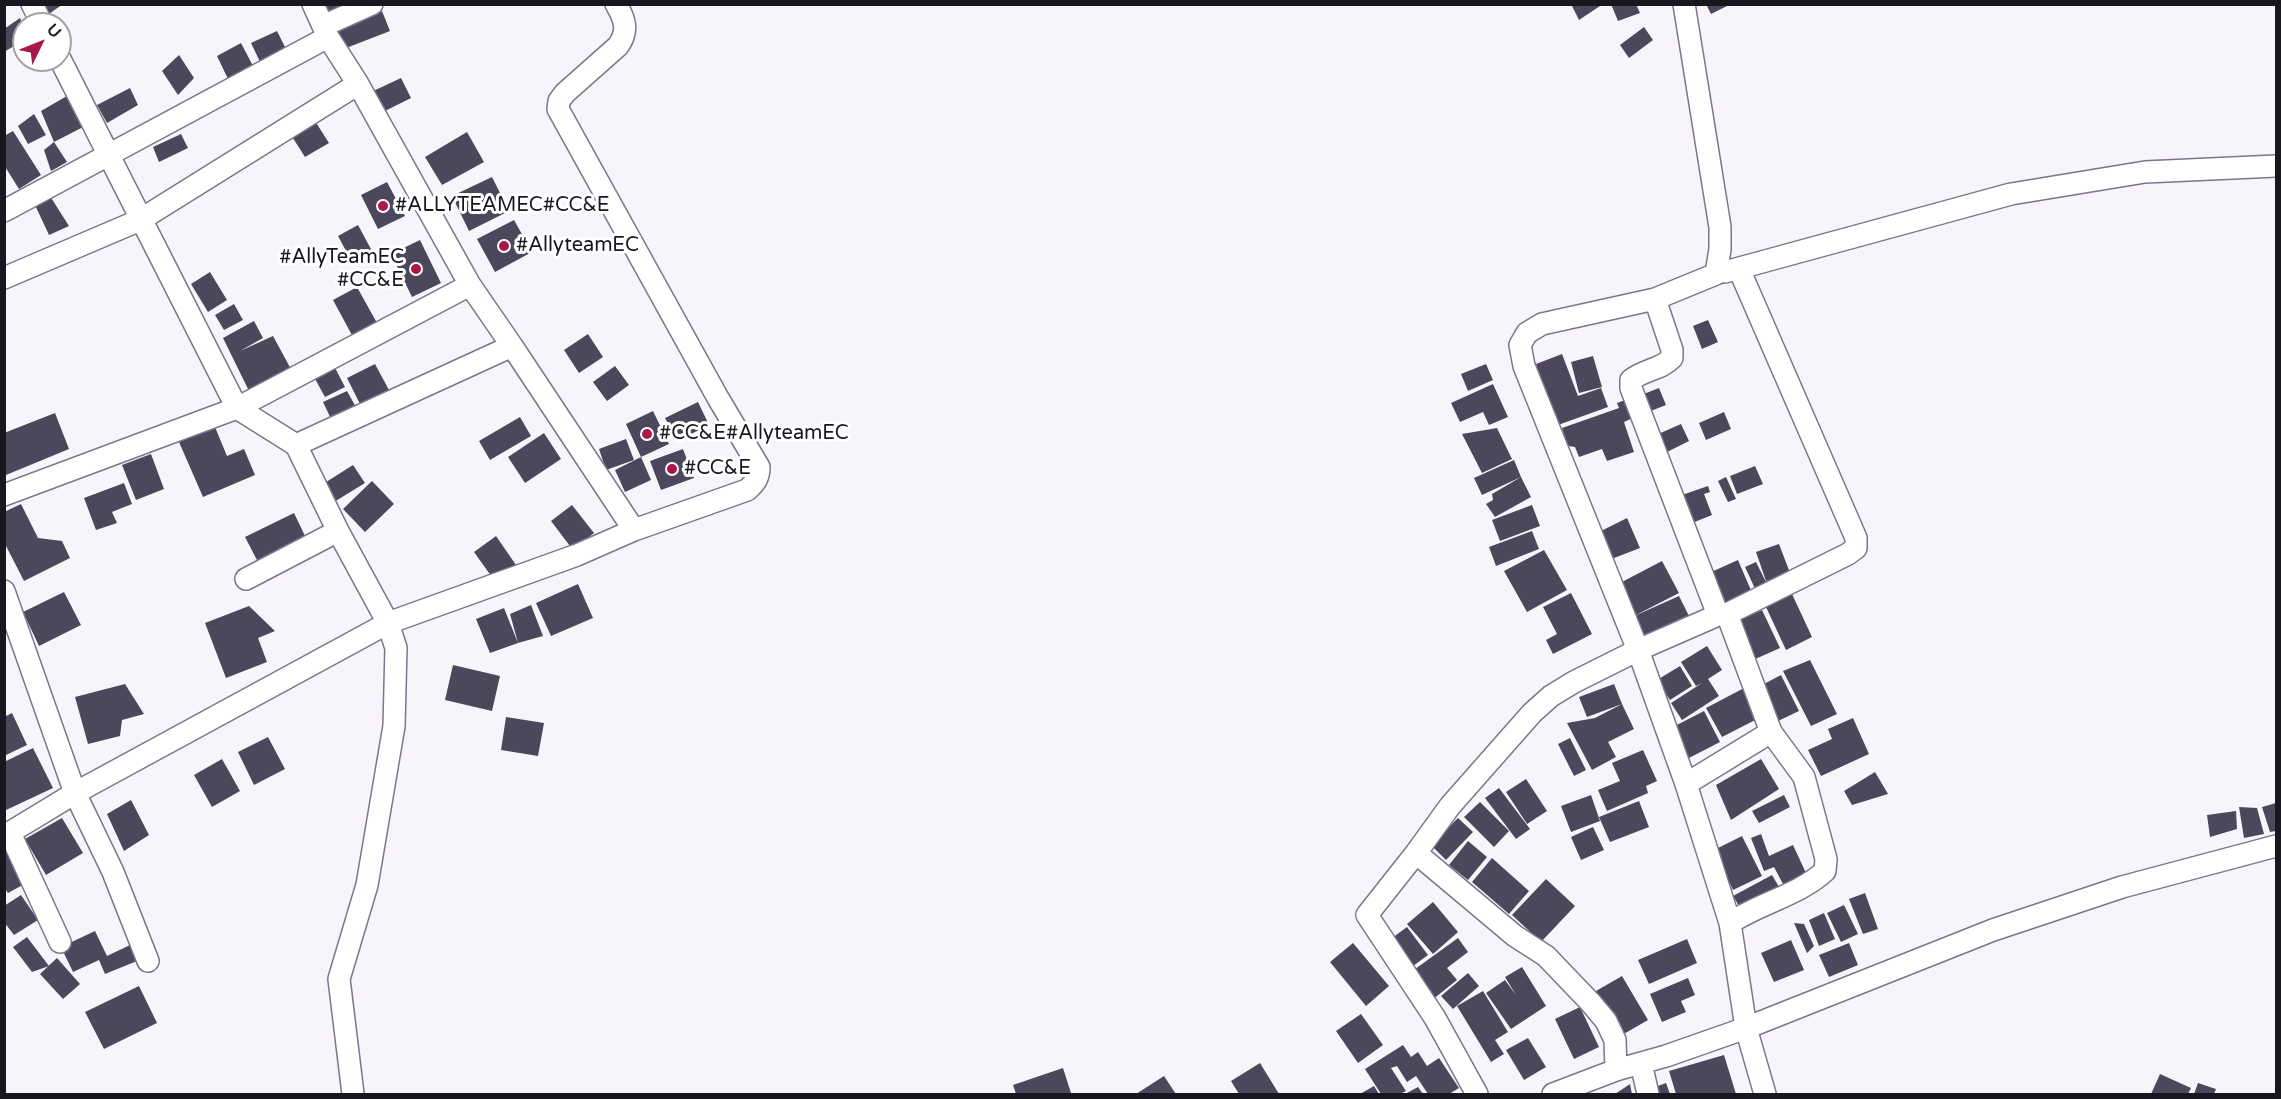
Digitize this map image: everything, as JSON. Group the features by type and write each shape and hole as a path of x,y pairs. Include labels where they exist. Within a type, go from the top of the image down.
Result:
{"street":[{"path":"313,4 326,32 358,84 470,285 634,530"},
{"path":"4,211 110,155 372,4"},
{"path":"60,942 7,835 75,793 388,623 577,555 634,530 747,490 759,476 759,467 712,388 558,109 565,93 618,46 623,38 624,18 616,4"},
{"path":"1684,4 1719,227 1720,249 1716,274"},
{"path":"67,72 237,408 296,445 338,531 388,623 396,648 394,726 367,885 339,979 353,1095"},
{"path":"4,278 140,220 358,84"},
{"path":"1765,1095 1746,1028 1731,923 1686,784 1638,650 1524,366 1520,345 1527,333 1542,324 1655,299 1716,274 2011,194 2145,172 2277,166"},
{"path":"1477,1095 1435,1018 1367,915 1450,806 1532,713 1551,696 1638,650 1722,614 1848,554 1856,548 1856,538 1739,268"},
{"path":"4,495 237,408 470,285"},
{"path":"1655,299 1672,350 1672,358 1667,363 1637,375 1631,380 1630,388 1772,732 1804,777 1826,859 1825,871 1814,881 1744,914 1731,923"},
{"path":"296,445 512,346"},
{"path":"246,579 338,531"},
{"path":"4,591 75,793 114,872 148,961"},
{"path":"1686,784 1772,732"},
{"path":"1553,1095 1616,1070 1746,1028 1993,930 2122,887 2277,846"},
{"path":"1416,853 1515,936 1546,956 1591,1003 1606,1021 1615,1040 1616,1070"},
{"path":"1641,1063 1648,1095"}],"building":[{"path":"40,4 63,4 52,12 44,12"},
{"path":"1571,4 1603,4 1579,20"},
{"path":"1611,4 1636,4 1640,13 1618,21"},
{"path":"1706,4 1731,4 1711,14"},
{"path":"326,5 367,5 333,19"},
{"path":"382,11 390,31 341,50 333,30"},
{"path":"12,24 12,47 4,52 4,29"},
{"path":"1644,27 1653,40 1629,58 1620,45"},
{"path":"277,31 288,53 262,66 251,43"},
{"path":"241,43 253,66 228,79 217,56"},
{"path":"179,55 194,78 178,95 162,71"},
{"path":"401,78 411,98 379,114 369,93"},
{"path":"130,88 138,105 107,123 97,105"},
{"path":"72,93 89,124 54,142 41,111"},
{"path":"34,114 46,135 28,144 18,126"},
{"path":"315,121 329,143 305,157 291,135"},
{"path":"13,131 41,175 19,189 4,165 4,136"},
{"path":"467,132 484,162 442,185 425,157"},
{"path":"181,134 188,148 159,162 153,147"},
{"path":"54,142 67,162 51,171 44,150"},
{"path":"492,177 509,211 469,231 452,196"},
{"name":"#ALLYTEAMEC#CC&E","path":"387,182 405,216 378,229 361,195"},
{"path":"50,196 69,226 49,235 35,205"},
{"name":"#AllyteamEC","path":"514,220 532,252 495,272 477,239"},
{"path":"358,225 372,251 352,262 338,236"},
{"name":"#AllyTeamEC #CC&E","path":"420,240 441,283 412,297 391,254"},
{"path":"210,272 227,300 208,312 191,284"},
{"path":"357,287 377,323 353,337 333,300"},
{"path":"234,304 243,320 224,330 215,315"},
{"path":"1708,320 1718,342 1702,349 1693,326"},
{"path":"254,321 263,338 240,351 273,336 292,371 250,393 223,338"},
{"path":"588,334 603,357 579,373 564,350"},
{"path":"1562,354 1578,396 1601,388 1608,407 1558,425 1536,364"},
{"path":"1593,356 1602,387 1579,393 1571,362"},
{"path":"375,364 389,390 360,404 347,378"},
{"path":"1486,364 1493,380 1468,391 1461,374"},
{"path":"334,366 345,387 325,397 314,377"},
{"path":"615,366 629,385 607,401 593,382"},
{"path":"1493,384 1508,417 1489,425 1483,412 1460,422 1451,403"},
{"path":"1659,388 1666,405 1638,416 1631,399"},
{"path":"347,391 357,409 332,421 323,402"},
{"path":"1628,399 1635,417 1624,422 1634,452 1607,461 1602,449 1579,457 1575,447 1568,446 1562,428 1619,408 1617,403"},
{"path":"698,402 709,425 677,441 665,418"},
{"name":"#CC&E#AllyteamEC","path":"653,411 669,444 641,457 626,424"},
{"path":"1724,412 1731,429 1706,440 1699,423"},
{"path":"55,413 69,449 6,475 4,433"},
{"path":"520,417 531,436 490,460 479,441"},
{"path":"1681,424 1689,441 1665,453 1656,435"},
{"path":"215,427 227,456 244,449 255,475 203,497 179,442"},
{"path":"1497,428 1512,459 1482,473 1462,434"},
{"path":"544,433 561,459 525,483 508,457"},
{"path":"626,439 634,460 606,470 599,449"},
{"name":"#CC&E","path":"683,449 694,478 661,490 650,461"},
{"path":"151,454 164,489 136,500 122,465"},
{"path":"641,457 651,480 625,492 615,470"},
{"path":"1514,460 1521,477 1482,495 1474,478"},
{"path":"353,465 365,483 334,502 323,484"},
{"path":"1755,466 1763,484 1737,494 1730,476"},
{"path":"1521,477 1531,497 1495,517 1486,504 1493,500 1492,494"},
{"path":"1726,477 1736,499 1728,502 1718,481"},
{"path":"372,481 394,504 365,532 343,509"},
{"path":"124,483 132,504 112,512 117,523 96,530 84,498"},
{"path":"1708,486 1710,492 1704,494 1712,515 1692,523 1682,495"},
{"path":"21,504 38,538 62,541 70,558 24,581 4,542 4,512"},
{"path":"572,505 594,533 573,550 551,521"},
{"path":"1532,505 1540,526 1500,541 1492,520"},
{"path":"294,513 306,538 258,562 245,537"},
{"path":"1627,518 1640,548 1609,560 1599,532"},
{"path":"1532,531 1539,549 1496,566 1489,547"},
{"path":"496,536 516,565 494,580 474,552"},
{"path":"1779,544 1790,573 1766,581 1756,552"},
{"path":"1544,550 1567,590 1527,612 1504,571"},
{"path":"1738,560 1753,595 1724,608 1709,573"},
{"path":"1662,561 1679,593 1636,615 1620,583"},
{"path":"1756,562 1769,588 1757,593 1745,567"},
{"path":"578,584 593,618 551,636 536,603"},
{"path":"64,592 81,625 39,646 23,612"},
{"path":"1571,593 1592,634 1553,654 1546,640 1557,634 1543,607"},
{"path":"1792,594 1812,637 1786,650 1766,607"},
{"path":"1679,596 1691,620 1644,642 1632,617"},
{"path":"531,605 543,636 518,643 510,614"},
{"path":"249,606 275,631 258,638 267,662 226,678 205,623"},
{"path":"504,608 518,643 490,653 476,619"},
{"path":"1762,610 1780,648 1753,660 1736,622"},
{"path":"1707,646 1722,670 1708,679 1719,696 1682,720 1671,703 1702,683 1696,686 1681,662"},
{"path":"1810,660 1837,714 1811,726 1783,671"},
{"path":"453,665 500,676 492,711 445,700"},
{"path":"1680,666 1692,686 1670,700 1657,680"},
{"path":"1781,675 1799,711 1776,722 1760,686"},
{"path":"125,684 144,714 122,720 120,736 88,744 75,697"},
{"path":"1614,684 1622,704 1587,717 1579,697"},
{"path":"1746,687 1761,717 1722,737 1706,708"},
{"path":"1622,704 1634,729 1608,742 1616,757 1592,770 1567,723 1595,718"},
{"path":"1704,711 1720,742 1687,759 1671,728"},
{"path":"12,713 27,745 4,756 4,717"},
{"path":"506,717 544,723 538,756 501,750"},
{"path":"1853,718 1869,754 1821,776 1808,750 1832,739 1828,729"},
{"path":"268,737 285,769 254,785 238,752"},
{"path":"1570,738 1586,770 1574,776 1558,744"},
{"path":"33,748 53,788 4,811 4,762"},
{"path":"1643,750 1657,781 1646,786 1648,793 1607,811 1598,790 1620,781 1612,763"},
{"path":"222,759 240,791 212,807 194,775"},
{"path":"1761,759 1779,789 1731,820 1716,785"},
{"path":"1875,772 1888,794 1852,805 1844,791"},
{"path":"1526,779 1547,811 1527,824 1506,792"},
{"path":"1499,788 1530,829 1516,839 1485,798"},
{"path":"1591,795 1600,821 1571,832 1561,806"},
{"path":"1784,795 1790,807 1759,823 1752,811"},
{"path":"131,800 149,835 124,851 107,814"},
{"path":"1639,801 1649,827 1610,842 1599,817"},
{"path":"1480,802 1509,831 1494,847 1464,817"},
{"path":"2276,803 2276,831 2270,832 2262,807"},
{"path":"2239,807 2257,808 2264,834 2244,838"},
{"path":"2236,811 2237,829 2210,837 2207,815"},
{"path":"62,818 83,853 46,875 25,839"},
{"path":"1458,818 1473,832 1446,860 1431,845"},
{"path":"1593,827 1604,850 1581,860 1571,837"},
{"path":"1761,834 1769,856 1793,845 1806,873 1783,884 1774,867 1764,871 1751,838"},
{"path":"1742,836 1762,876 1733,890 1714,850"},
{"path":"1468,841 1487,857 1468,880 1449,865"},
{"path":"10,846 30,881 8,893 4,887 4,850"},
{"path":"1492,858 1529,891 1509,914 1472,882"},
{"path":"1772,875 1782,892 1744,914 1733,896"},
{"path":"1546,879 1575,906 1541,942 1512,915"},
{"path":"1865,893 1878,929 1863,934 1849,899"},
{"path":"21,895 38,920 14,935 4,922 4,906"},
{"path":"1433,902 1458,932 1433,954 1407,924"},
{"path":"1844,905 1858,934 1841,942 1827,913"},
{"path":"1824,913 1835,939 1819,946 1809,920"},
{"path":"1794,923 1804,924 1814,946 1807,953"},
{"path":"1407,927 1428,955 1409,969 1388,941"},
{"path":"95,931 107,956 130,945 137,961 105,974 99,960 73,972 61,947"},
{"path":"27,937 49,966 32,972 13,947"},
{"path":"1458,938 1468,952 1447,968 1457,980 1432,1000 1411,972"},
{"path":"1687,939 1697,963 1649,984 1638,960"},
{"path":"1791,940 1804,970 1774,982 1761,953"},
{"path":"1353,943 1389,986 1366,1006 1330,962"},
{"path":"1849,943 1858,965 1829,977 1819,955"},
{"path":"57,958 80,984 63,999 40,974"},
{"path":"1522,967 1546,1006 1511,1029 1486,993 1505,980 1516,995 1505,977"},
{"path":"1468,973 1479,986 1453,1009 1441,996"},
{"path":"1622,976 1648,1020 1622,1035 1596,991"},
{"path":"1688,978 1695,995 1681,1001 1686,1012 1662,1022 1650,994"},
{"path":"139,986 157,1023 104,1049 85,1012"},
{"path":"1483,991 1508,1032 1495,1040 1504,1054 1491,1062 1457,1006"},
{"path":"1580,1007 1599,1047 1574,1059 1555,1019"},
{"path":"1361,1014 1383,1045 1358,1063 1336,1031"},
{"path":"1528,1038 1546,1067 1524,1080 1506,1050"},
{"path":"1403,1045 1411,1057 1418,1052 1427,1066 1439,1058 1459,1088 1449,1094 1428,1094 1416,1076 1407,1082 1397,1066 1391,1068 1406,1091 1400,1094 1381,1094 1365,1069"},
{"path":"1724,1055 1736,1094 1676,1094 1669,1071"},
{"path":"1260,1063 1279,1094 1239,1094 1231,1081"},
{"path":"1063,1068 1071,1093 1016,1094 1013,1085"},
{"path":"2160,1074 2191,1088 2188,1094 2151,1094"},
{"path":"1164,1076 1176,1094 1136,1094"},
{"path":"1666,1083 1670,1094 1654,1094 1652,1088"},
{"path":"2198,1083 2216,1089 2214,1094 2194,1094"},
{"path":"1630,1084 1632,1094 1615,1094"},
{"path":"1374,1086 1379,1094 1360,1094"},
{"path":"1418,1087 1423,1094 1405,1094"}],"place":[{"name":"#ALLYTEAMEC#CC&E","path":"383,206"},
{"name":"#AllyteamEC","path":"504,246"},
{"name":"#AllyTeamEC #CC&E","path":"416,269"},
{"name":"#CC&E#AllyteamEC","path":"647,434"},
{"name":"#CC&E","path":"672,469"}]}
